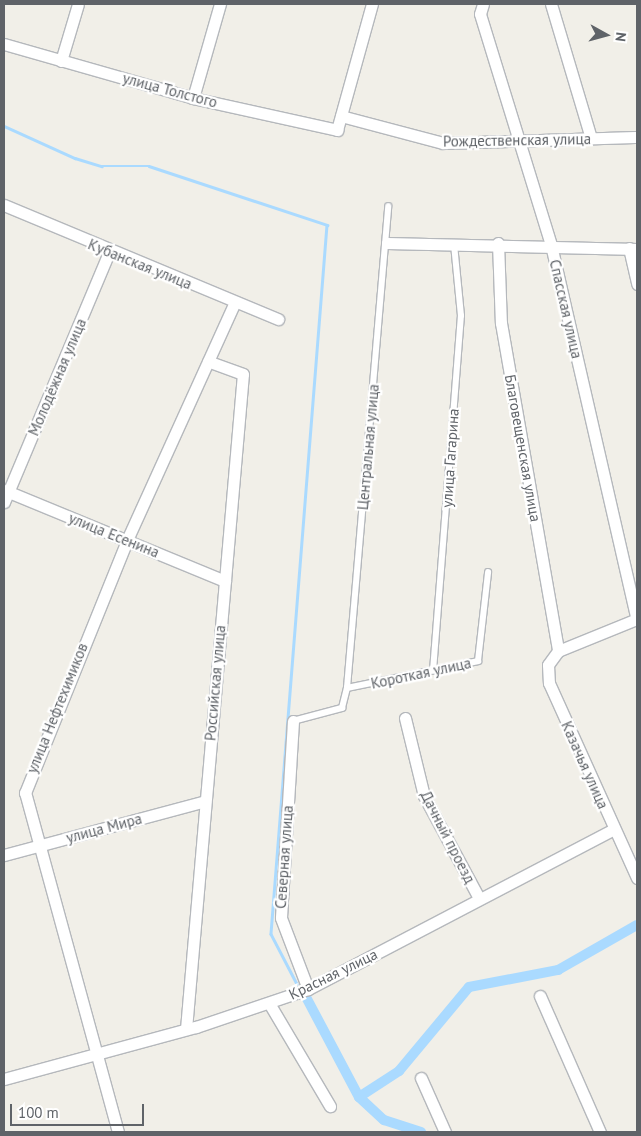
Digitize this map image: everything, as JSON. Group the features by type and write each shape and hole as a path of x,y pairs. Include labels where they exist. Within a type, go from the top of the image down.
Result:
{"street":[{"path":"61,61 78,4"},
{"path":"193,98 220,4"},
{"path":"341,116 372,4"},
{"name":"Спасская улица","path":"483,4 480,14 517,141 551,245 637,619"},
{"path":"550,4 591,138"},
{"name":"улица Толстого","path":"4,44 193,98 337,130 341,116"},
{"name":"Рождественская улица","path":"341,116 442,143 637,137"},
{"name":"Кубанская улица","path":"4,206 109,252 278,319"},
{"path":"386,243 498,243 633,248 637,284"},
{"name":"Благовещенская улица","path":"498,243 501,323 558,651"},
{"name":"Молодёжная улица","path":"5,494 109,252"},
{"name":"улица Нефтехимиков","path":"118,1132 95,1054 25,793 29,775 127,540 235,302"},
{"name":"Российская улица","path":"186,1029 243,374 208,360"},
{"name":"улица Есенина","path":"5,494 127,540 225,581"},
{"path":"558,651 637,619"},
{"name":"Казачья улица","path":"558,651 548,665 549,683 637,878"},
{"name":"Дачный проезд","path":"405,718 424,796 479,898"},
{"name":"Северная улица","path":"293,721 280,918 308,988"},
{"name":"улица Мира","path":"4,855 205,801"},
{"name":"Красная улица","path":"4,1079 186,1029 269,1003 308,988 614,828"},
{"path":"540,996 600,1132"},
{"path":"269,1003 330,1106"},
{"path":"421,1078 445,1132"}],"lane":[{"name":"Центральная улица","path":"347,688 388,207"},
{"name":"улица Гагарина","path":"433,671 461,316 454,244"},
{"name":"Короткая улица","path":"347,688 478,661 488,573"},
{"path":"293,721 342,708 347,688"}],"waterway":[{"path":"4,126 75,158 102,166 149,166 327,225 271,934 297,984"},
{"path":"359,1097 399,1071 469,987 558,970 637,925"},
{"path":"306,997 359,1097 384,1120 421,1132"}]}
